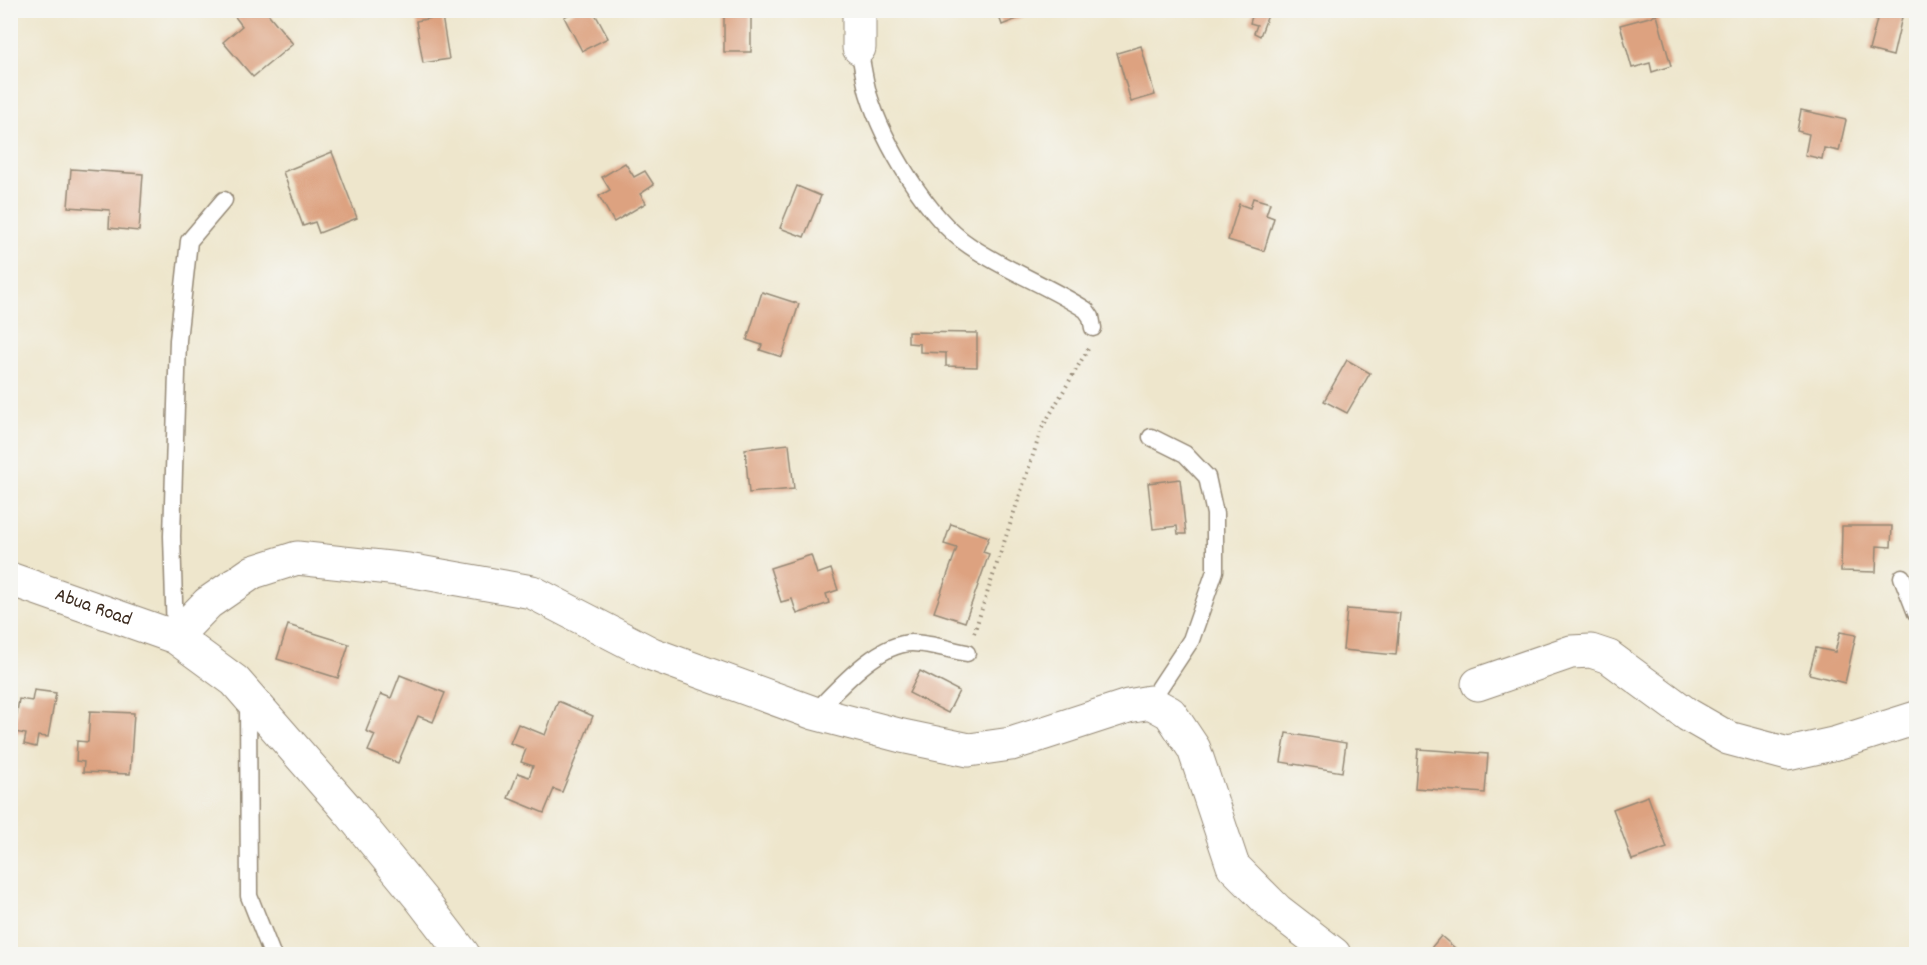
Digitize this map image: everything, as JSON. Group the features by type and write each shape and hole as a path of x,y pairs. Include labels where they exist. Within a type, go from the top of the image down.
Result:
{"street":[{"path":"859,10 859,48"},
{"path":"175,637 208,603 253,572 297,558 408,570 532,592 652,654 814,713 902,736 969,750 1011,744 1128,706 1150,702 1170,713 1194,749 1233,866 1277,910 1334,954"},
{"name":"Abua Road","path":"10,579 175,637 235,681 348,809 463,954"},
{"path":"1478,684 1571,652 1591,651 1610,657 1688,715 1728,738 1788,753 1837,743 1917,718"}],"lane":[{"path":"859,48 868,93 891,146 916,188 941,221 968,245 1005,268 1086,310 1091,317 1093,328"},
{"path":"175,637 172,536 178,351 189,241 224,200"},
{"path":"1150,702 1191,640 1215,572 1215,514 1207,477 1185,454 1151,437"},
{"path":"1902,577 1917,613"},
{"path":"814,713 862,666 886,650 911,643 967,653"},
{"path":"248,697 249,896 272,954"}],"path":[{"path":"967,653 1042,429 1090,345 1093,328"}],"building":[{"path":"230,10 265,10 293,44 253,77 223,42 242,26"},
{"path":"576,10 593,10 608,38 582,51 564,17"},
{"path":"997,10 1037,10 1037,11 1002,25"},
{"path":"1254,10 1270,10 1260,36 1254,33 1257,25 1250,23"},
{"path":"724,11 751,11 751,52 724,52"},
{"path":"1879,12 1902,17 1893,56 1869,50"},
{"path":"1657,15 1671,66 1652,72 1650,63 1632,68 1620,25"},
{"path":"442,16 449,59 423,63 416,21"},
{"path":"1141,46 1155,95 1131,102 1117,53"},
{"path":"1801,110 1846,120 1839,151 1824,148 1822,159 1805,155 1809,134 1797,131"},
{"path":"332,152 357,218 319,233 315,222 303,226 283,172"},
{"path":"625,163 634,177 645,171 654,185 640,194 646,203 614,222 599,196 610,190 602,177"},
{"path":"71,169 143,174 139,231 109,228 110,210 68,207"},
{"path":"797,186 821,196 804,237 780,228"},
{"path":"1253,198 1270,203 1266,215 1274,218 1264,251 1228,240 1239,204 1250,208"},
{"path":"762,292 799,304 782,357 760,350 762,345 747,340"},
{"path":"908,332 977,333 977,367 946,366 946,353 920,352 920,344 908,343"},
{"path":"1347,360 1370,373 1347,413 1324,401"},
{"path":"789,444 794,489 749,493 745,449"},
{"path":"1180,479 1186,534 1178,534 1177,526 1153,529 1148,483"},
{"path":"951,524 989,537 983,552 989,554 965,622 934,612 957,548 944,544"},
{"path":"1842,526 1892,526 1891,547 1877,546 1876,572 1841,571"},
{"path":"811,555 817,574 831,569 838,590 826,594 829,603 797,614 792,599 781,602 770,568"},
{"path":"1347,609 1400,613 1396,655 1343,650"},
{"path":"288,625 349,644 338,678 277,659"},
{"path":"1840,632 1856,635 1845,683 1809,674 1816,648 1835,652"},
{"path":"920,671 959,691 948,713 909,693"},
{"path":"400,675 445,693 433,722 418,716 398,763 368,751 375,735 366,731 381,694 391,698"},
{"path":"34,690 56,693 48,737 38,736 36,747 24,744 26,734 14,732 19,699 32,701"},
{"path":"558,701 593,716 562,792 554,789 544,813 508,798 518,773 529,777 533,766 521,762 526,749 510,743 518,724 545,735"},
{"path":"90,711 134,713 130,774 83,772 84,762 76,761 77,741 88,742"},
{"path":"1286,733 1346,743 1342,772 1281,762"},
{"path":"1418,749 1488,754 1485,793 1415,788"},
{"path":"1648,796 1667,848 1632,860 1613,809"},
{"path":"1441,936 1462,954 1426,954"}]}
